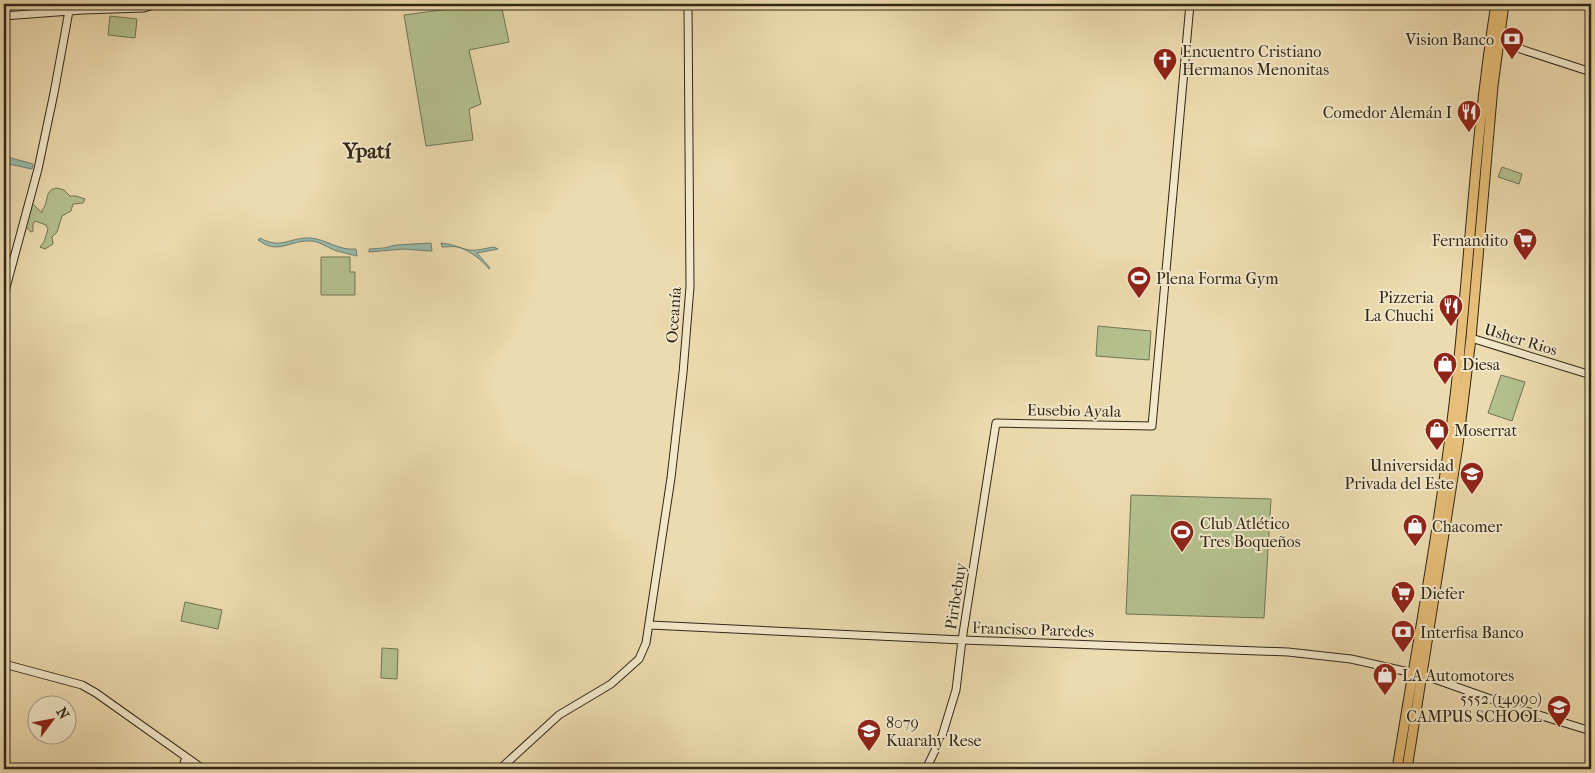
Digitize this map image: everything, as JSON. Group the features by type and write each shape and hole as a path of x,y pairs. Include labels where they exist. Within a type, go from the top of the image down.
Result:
{"highway":[{"path":"1407,769 1458,445 1471,338 1493,86 1496,4"},
{"path":"1397,769 1450,444 1484,86 1504,4"},
{"path":"1413,673 1423,676"}],"street":[{"path":"4,16 144,8 157,4"},
{"name":"Oceanía","path":"500,769 559,715 611,684 639,659 646,643 662,545 680,404 690,287 688,4"},
{"name":"Eusebio Ayala","path":"996,423 1152,426 1190,4"},
{"path":"4,295 38,167 69,13"},
{"path":"1495,41 1591,72"},
{"name":"Usher Rios","path":"1471,338 1591,375"},
{"name":"Piribebuy","path":"926,769 942,736 956,690 996,423"},
{"name":"Francisco Paredes","path":"650,625 962,640 1288,652 1350,659 1413,673"},
{"path":"4,664 82,685 203,769"},
{"path":"1423,676 1591,731"},
{"path":"182,769 186,757"}],"green space":[{"path":"485,4 501,4 509,42 469,50 481,104 469,109 473,140 426,146 404,15"},
{"path":"110,16 137,19 135,38 108,35"},
{"path":"1502,167 1522,174 1519,184 1498,177"},
{"path":"57,188 64,190 70,196 85,199 83,203 73,204 71,211 62,216 57,232 52,237 53,244 45,249 40,247 44,242 48,229 46,225 35,221 33,231 31,232 26,222 32,203 42,213 48,194"},
{"path":"321,257 350,257 350,272 355,272 355,295 321,295"},
{"path":"1098,326 1151,331 1149,360 1096,356"},
{"path":"1501,375 1525,382 1512,421 1488,413"},
{"path":"1131,495 1271,499 1264,618 1126,614"},
{"path":"185,602 222,610 218,629 181,621"},
{"path":"382,648 398,649 397,679 381,678"}],"shaded area":[{"path":"4,156 33,164 32,169 4,163"},
{"path":"260,238 274,243 303,238 316,239 344,248 356,249 357,256 337,251 312,241 277,247 265,244 258,240"},
{"path":"431,243 432,251 404,249 369,252 369,249 396,245"},
{"path":"441,243 469,250 494,247 498,249 477,253 489,269 466,250 456,247 442,247"}],"place":[{"name":"Vision Banco","path":"1512,60"},
{"name":"Encuentro Cristiano Hermanos Menonitas","path":"1165,81"},
{"name":"Comedor Alemán I","path":"1469,133"},
{"name":"Fernandito","path":"1525,261"},
{"name":"Plena Forma Gym","path":"1139,299"},
{"name":"Pizzeria La Chuchi","path":"1451,327"},
{"name":"Diesa","path":"1445,385"},
{"name":"Moserrat","path":"1437,451"},
{"name":"Universidad Privada del Este","path":"1472,495"},
{"name":"Chacomer","path":"1415,547"},
{"name":"Club Atlético Tres Boqueños","path":"1182,553"},
{"name":"Diefer","path":"1403,614"},
{"name":"Interfisa Banco","path":"1403,653"},
{"name":"LA Automotores","path":"1385,696"},
{"name":"5552 (14990) CAMPUS SCHOOL","path":"1559,728"},
{"name":"8079 Kuarahy Rese","path":"869,752"}],"district":[{"name":"Ypatí","path":"367,151"}]}
